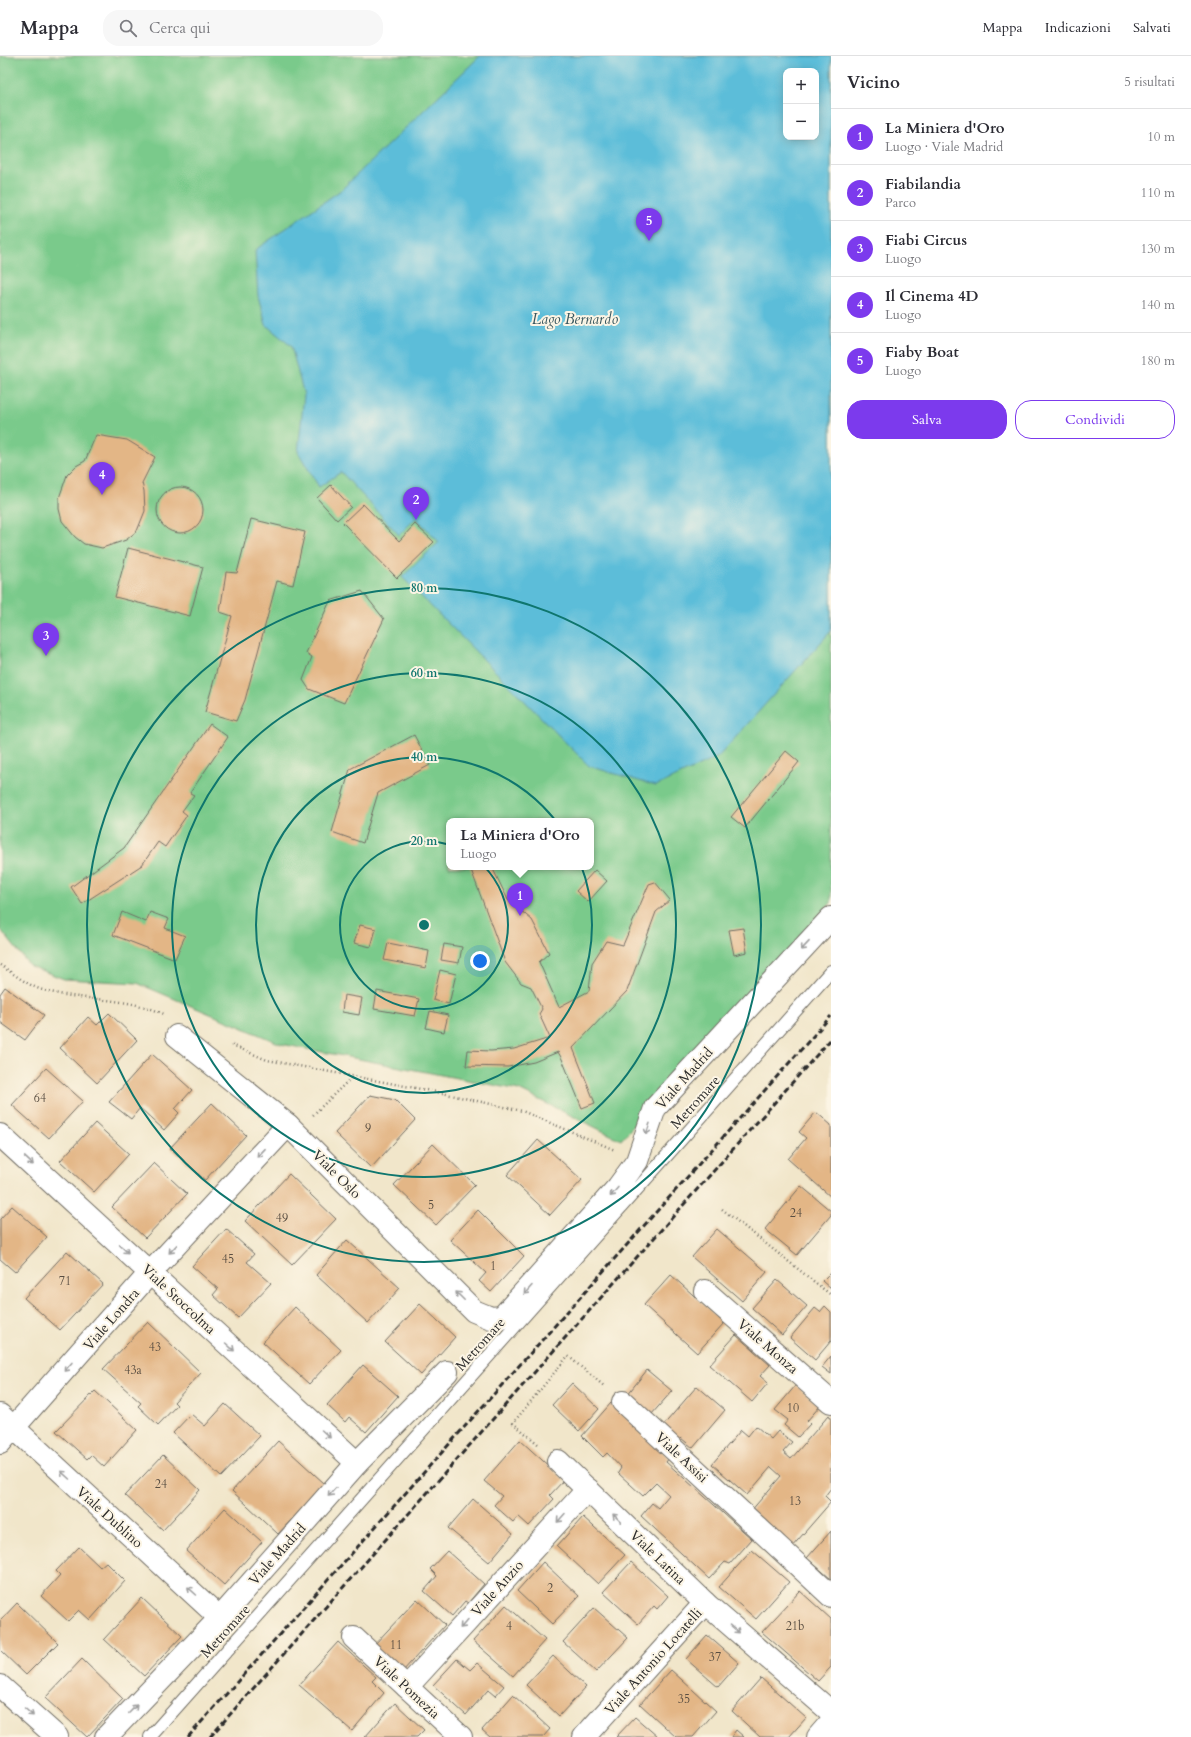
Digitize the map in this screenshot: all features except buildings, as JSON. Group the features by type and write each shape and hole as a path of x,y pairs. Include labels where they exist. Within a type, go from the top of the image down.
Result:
{"street":[{"name":"Viale Madrid","path":"491,1318 502,1317 509,1311 618,1187 637,1161 655,1108 831,918"},
{"name":"Viale Oslo","path":"177,1036 292,1129 474,1311 491,1318"},
{"name":"Viale Londra","path":"5,1429 150,1274 292,1129"},
{"name":"Viale Stoccolma","path":"0,1135 357,1463"},
{"name":"Viale Monza","path":"706,1291 831,1402"},
{"name":"Viale Madrid","path":"106,1737 220,1618 357,1463 446,1372"},
{"name":"Viale Assisi","path":"623,1402 831,1596"},
{"name":"Viale Dublino","path":"5,1429 220,1618"},
{"name":"Viale Latina","path":"558,1462 588,1489 705,1603 831,1712"},
{"name":"Viale Anzio","path":"407,1687 588,1489"},
{"name":"Viale Antonio Locatelli","path":"584,1737 705,1603"},
{"name":"Viale Pomezia","path":"354,1638 461,1737"},
{"path":"0,1686 57,1737"},
{"path":"818,1737 831,1722"}],"lane":[{"name":"Metromare","path":"150,1737 831,971"}],"path":[{"path":"0,965 41,990 78,999 128,1002 153,1009 166,1015"},
{"path":"228,1043 267,1060 442,1093 522,1111 614,1149 637,1161"},
{"path":"292,1129 353,1076"},
{"path":"722,1209 831,1295"},
{"path":"558,1462 513,1422 536,1395 547,1379 568,1356 623,1402"}],"green space":[{"path":"0,56 831,56 831,903 621,1140 519,1090 281,1044 137,983 64,979 30,966 0,929"}],"water":[{"name":"Lago Bernardo","path":"480,56 831,56 831,631 718,757 656,786 589,766 402,577 439,542 416,518 399,535 341,472 319,487 298,452 304,395 291,346 266,325 258,296 255,250 341,190"}],"railway":[{"path":"188,1737 831,1016"},
{"path":"210,1737 831,1039"}],"place":[{"name":"Fiaby Boat","path":"649,241"},
{"name":"Il Cinema 4D","path":"102,495"},
{"name":"Fiabilandia","path":"416,520"},
{"name":"Fiabi Circus","path":"46,656"},
{"name":"La Miniera d'Oro","path":"520,916"}]}
